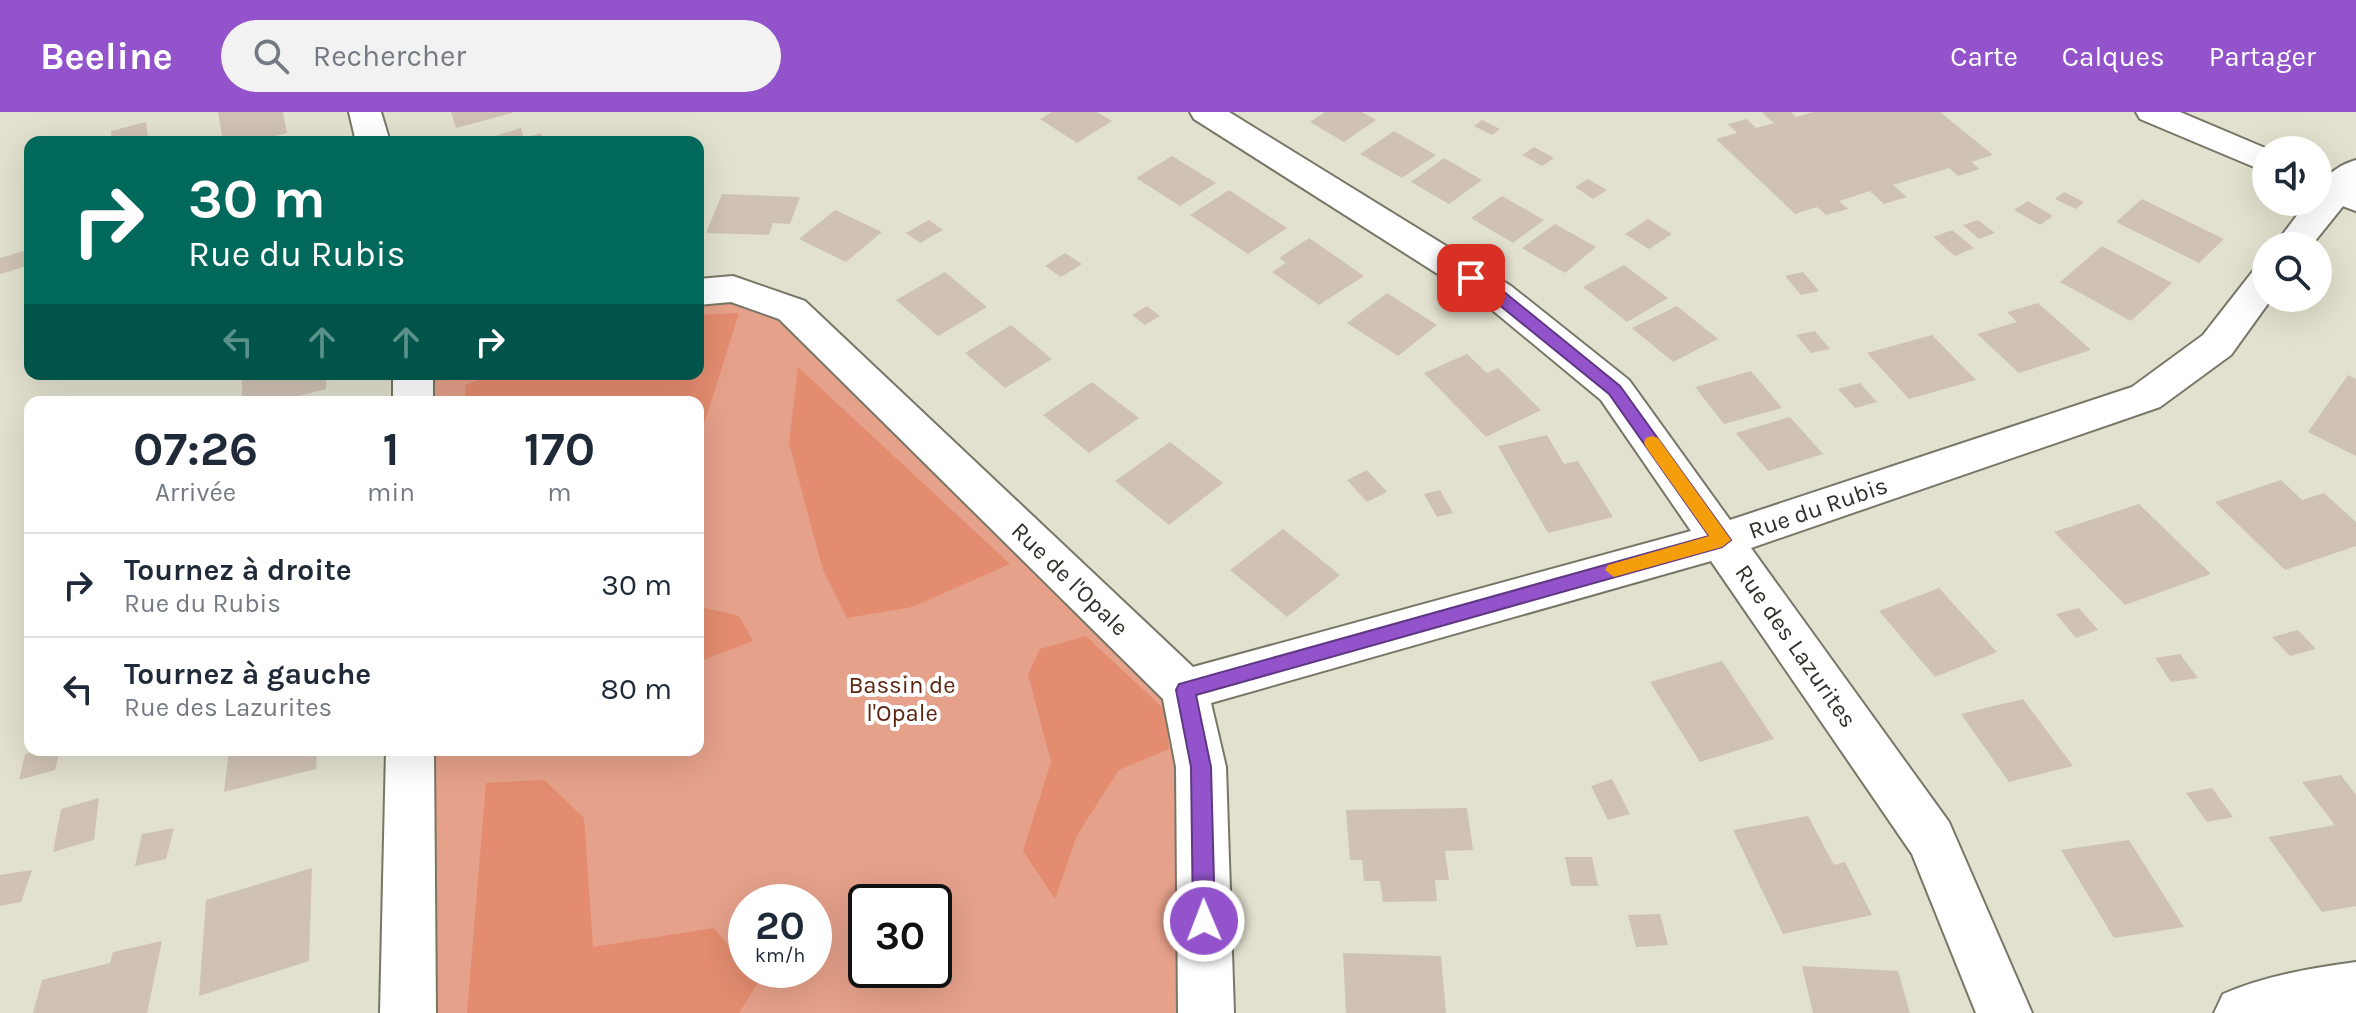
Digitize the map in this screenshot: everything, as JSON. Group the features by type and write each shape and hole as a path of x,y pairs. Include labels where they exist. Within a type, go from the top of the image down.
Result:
{"street":[{"path":"365,112 371,136"},
{"name":"Rue des Lazurites","path":"1206,112 1498,295 1615,390 1931,839 2004,1013"},
{"path":"2152,112 2252,155"},
{"path":"2303,232 2341,186"},
{"name":"Rue de l'Opale","path":"704,291 733,289 792,310 1185,690"},
{"name":"Rue du Rubis","path":"1185,690 1722,540 2146,397 2217,345 2252,299"},
{"path":"1185,690 1201,767 1206,1013"},
{"path":"408,1013 410,756"},
{"path":"2242,1013 2318,994 2356,989"}],"green space":[{"name":"Bassin de l'Opale","path":"704,293 792,310 1185,690 1206,1013 408,1013 410,756 704,756 704,396 413,396 413,380 704,380"}],"shaded area":[{"path":"739,313 704,422 704,396 466,396 465,385 478,380 704,380 704,315"},
{"path":"798,367 1010,564 912,607 847,618 823,570 789,443"},
{"path":"704,607 739,616 753,641 704,660"},
{"path":"1086,636 1165,710 1169,749 1119,770 1077,835 1055,899 1023,851 1051,762 1028,674 1040,649"},
{"path":"544,780 584,818 593,947 714,928 728,945 728,988 755,988 739,1013 467,1013 486,783"}],"building":[{"path":"218,112 283,112 287,133 276,136 222,136"},
{"path":"451,112 512,112 512,113 456,128"},
{"path":"1052,112 1097,112 1112,121 1077,143 1040,119"},
{"path":"1325,112 1362,112 1376,120 1344,142 1310,122"},
{"path":"1791,112 1796,117 1813,112 1940,112 1993,155 1971,162 1980,169 1958,176 1949,168 1893,185 1907,197 1884,204 1870,191 1839,201 1848,209 1826,215 1817,207 1795,214 1716,139 1737,133 1728,124 1747,119 1756,128 1774,123 1762,113"},
{"path":"1482,120 1500,129 1492,135 1474,126"},
{"path":"146,122 148,136 111,136 111,131"},
{"path":"521,128 523,136 495,136"},
{"path":"1394,131 1436,155 1402,178 1360,154"},
{"path":"1534,147 1554,158 1542,166 1522,155"},
{"path":"1172,156 1216,183 1180,206 1136,178"},
{"path":"1444,158 1482,180 1449,204 1411,182"},
{"path":"1588,179 1607,190 1593,199 1575,187"},
{"path":"1229,190 1287,228 1248,254 1190,215"},
{"path":"2064,192 2084,202 2076,209 2055,199"},
{"path":"722,194 800,197 790,224 773,223 769,235 706,233"},
{"path":"1502,196 1544,220 1513,243 1471,218"},
{"path":"2142,199 2224,239 2199,263 2116,222"},
{"path":"2028,201 2053,216 2040,225 2014,210"},
{"path":"835,210 882,232 846,262 799,239"},
{"path":"1648,219 1672,234 1649,249 1625,234"},
{"path":"929,220 943,230 920,243 906,233"},
{"path":"1978,220 1995,233 1979,239 1963,225"},
{"path":"1555,224 1596,247 1565,273 1522,248"},
{"path":"1952,230 1974,248 1955,256 1933,237"},
{"path":"1309,238 1364,276 1319,305 1272,272 1286,263 1279,258"},
{"path":"2102,246 2172,283 2131,321 2060,282"},
{"path":"24,251 24,267 0,274 0,258"},
{"path":"1065,253 1082,264 1061,277 1045,266"},
{"path":"1624,265 1668,298 1627,322 1583,287"},
{"path":"945,272 987,307 938,336 896,300"},
{"path":"1803,272 1819,291 1801,295 1785,276"},
{"path":"1387,293 1437,325 1398,356 1347,323"},
{"path":"2038,303 2091,350 2019,373 1977,334 2017,322 2007,312"},
{"path":"1147,306 1160,316 1145,325 1132,315"},
{"path":"1677,306 1718,339 1673,362 1632,328"},
{"path":"1011,325 1052,359 1005,388 965,353"},
{"path":"1815,331 1830,349 1811,353 1796,335"},
{"path":"1932,335 1976,380 1909,399 1867,353"},
{"path":"1467,354 1487,373 1498,368 1541,410 1486,437 1424,373"},
{"path":"1751,371 1782,408 1724,424 1695,387"},
{"path":"2348,375 2356,379 2356,456 2308,432"},
{"path":"242,380 326,380 326,389 299,396 242,396"},
{"path":"1092,382 1139,418 1089,453 1043,415"},
{"path":"1860,383 1877,402 1855,408 1838,389"},
{"path":"1790,417 1823,454 1768,471 1736,433"},
{"path":"1547,435 1564,464 1578,461 1613,517 1548,533 1498,446"},
{"path":"1170,442 1223,483 1169,525 1115,481"},
{"path":"1367,470 1387,492 1367,502 1347,480"},
{"path":"2281,480 2302,500 2324,493 2356,522 2356,546 2285,570 2215,502"},
{"path":"1440,490 1453,513 1437,517 1424,494"},
{"path":"2139,504 2211,574 2125,605 2054,532"},
{"path":"1283,529 1340,575 1287,617 1230,570"},
{"path":"1939,588 1997,652 1935,677 1879,611"},
{"path":"2079,608 2098,630 2076,638 2056,614"},
{"path":"2298,630 2316,649 2290,656 2272,637"},
{"path":"2180,654 2198,678 2171,682 2155,658"},
{"path":"1722,661 1774,739 1700,762 1650,682"},
{"path":"2023,699 2073,766 2009,782 1961,714"},
{"path":"25,756 58,756 55,770 19,780"},
{"path":"228,756 317,756 316,769 224,792"},
{"path":"2341,775 2356,795 2356,906 2322,912 2268,837 2335,825 2302,782"},
{"path":"1612,779 1630,814 1608,820 1591,786"},
{"path":"2212,788 2233,817 2207,822 2186,793"},
{"path":"99,798 94,840 53,852 61,809"},
{"path":"1467,808 1473,850 1445,851 1449,880 1435,880 1437,901 1383,902 1380,881 1364,881 1362,860 1350,860 1346,810"},
{"path":"1808,816 1834,865 1845,862 1872,915 1783,934 1733,830"},
{"path":"174,828 166,859 135,866 142,834"},
{"path":"2129,840 2184,927 2114,938 2061,850"},
{"path":"1565,857 1592,857 1598,886 1571,886"},
{"path":"312,868 309,961 199,996 206,900"},
{"path":"32,870 21,902 0,906 0,875"},
{"path":"1660,914 1668,945 1636,947 1628,915"},
{"path":"162,941 147,1013 33,1013 42,980 110,963 113,952"},
{"path":"1343,953 1441,956 1446,1013 1346,1013"},
{"path":"1802,966 1898,971 1910,1013 1813,1013"}],"slow traffic":[{"path":"1614,570 1722,540 1652,443"}],"route":[{"path":"1204,921 1201,767 1185,690 1722,540 1615,390 1498,295 1471,278"}]}
